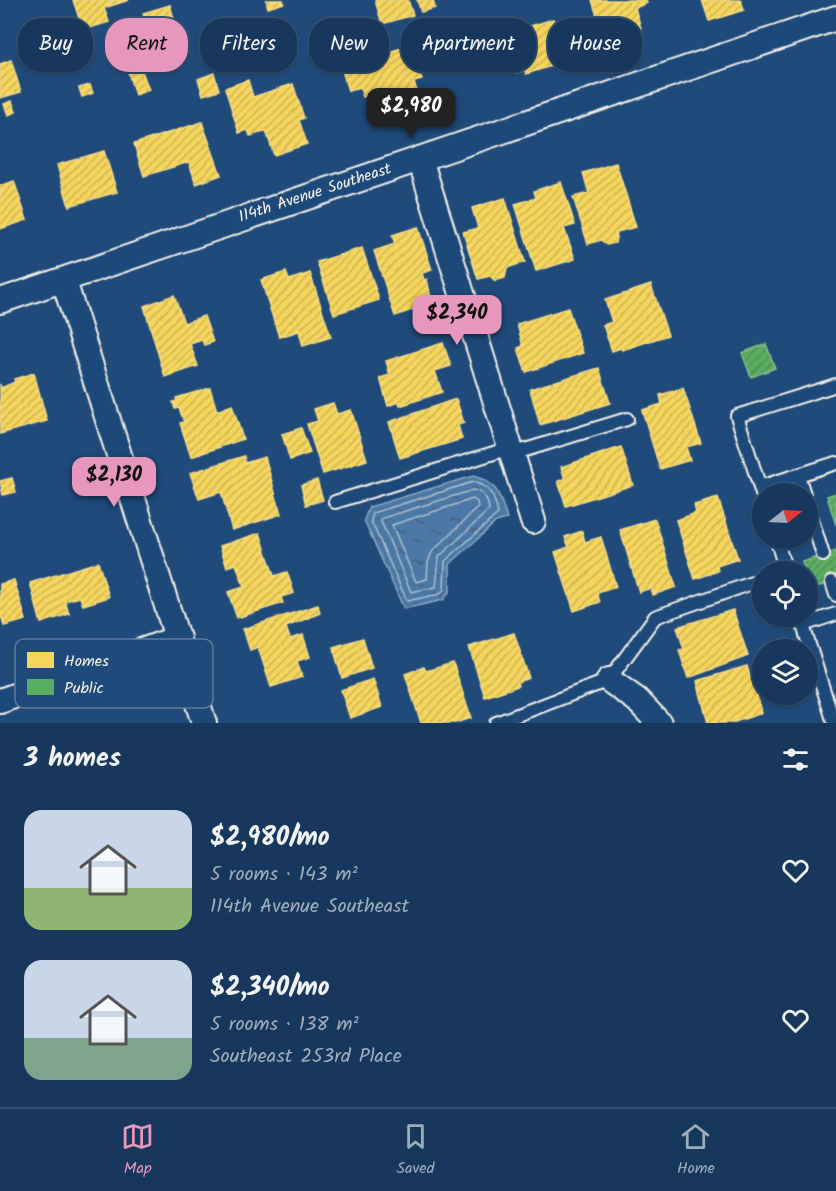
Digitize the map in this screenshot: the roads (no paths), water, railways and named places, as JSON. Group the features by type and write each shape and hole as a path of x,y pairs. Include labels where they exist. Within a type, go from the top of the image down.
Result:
{"street":[{"name":"114th Avenue Southeast","path":"0,301 836,18"},
{"path":"420,159 533,521"},
{"path":"64,281 178,638"},
{"path":"609,680 637,700 659,723"},
{"path":"0,702 15,697"},
{"path":"199,708 204,723"}],"lane":[{"path":"758,483 737,416 836,385"},
{"path":"335,502 627,419"},
{"path":"780,483 836,463"},
{"path":"798,475 801,483"},
{"path":"818,539 823,555"},
{"path":"832,582 836,596"},
{"path":"496,723 609,680 655,616 752,583"},
{"path":"818,618 836,614"},
{"path":"804,627 834,723"}],"water":[{"path":"473,476 488,482 497,491 507,519 496,522 450,564 450,591 443,600 404,609 364,520 369,507"}]}
